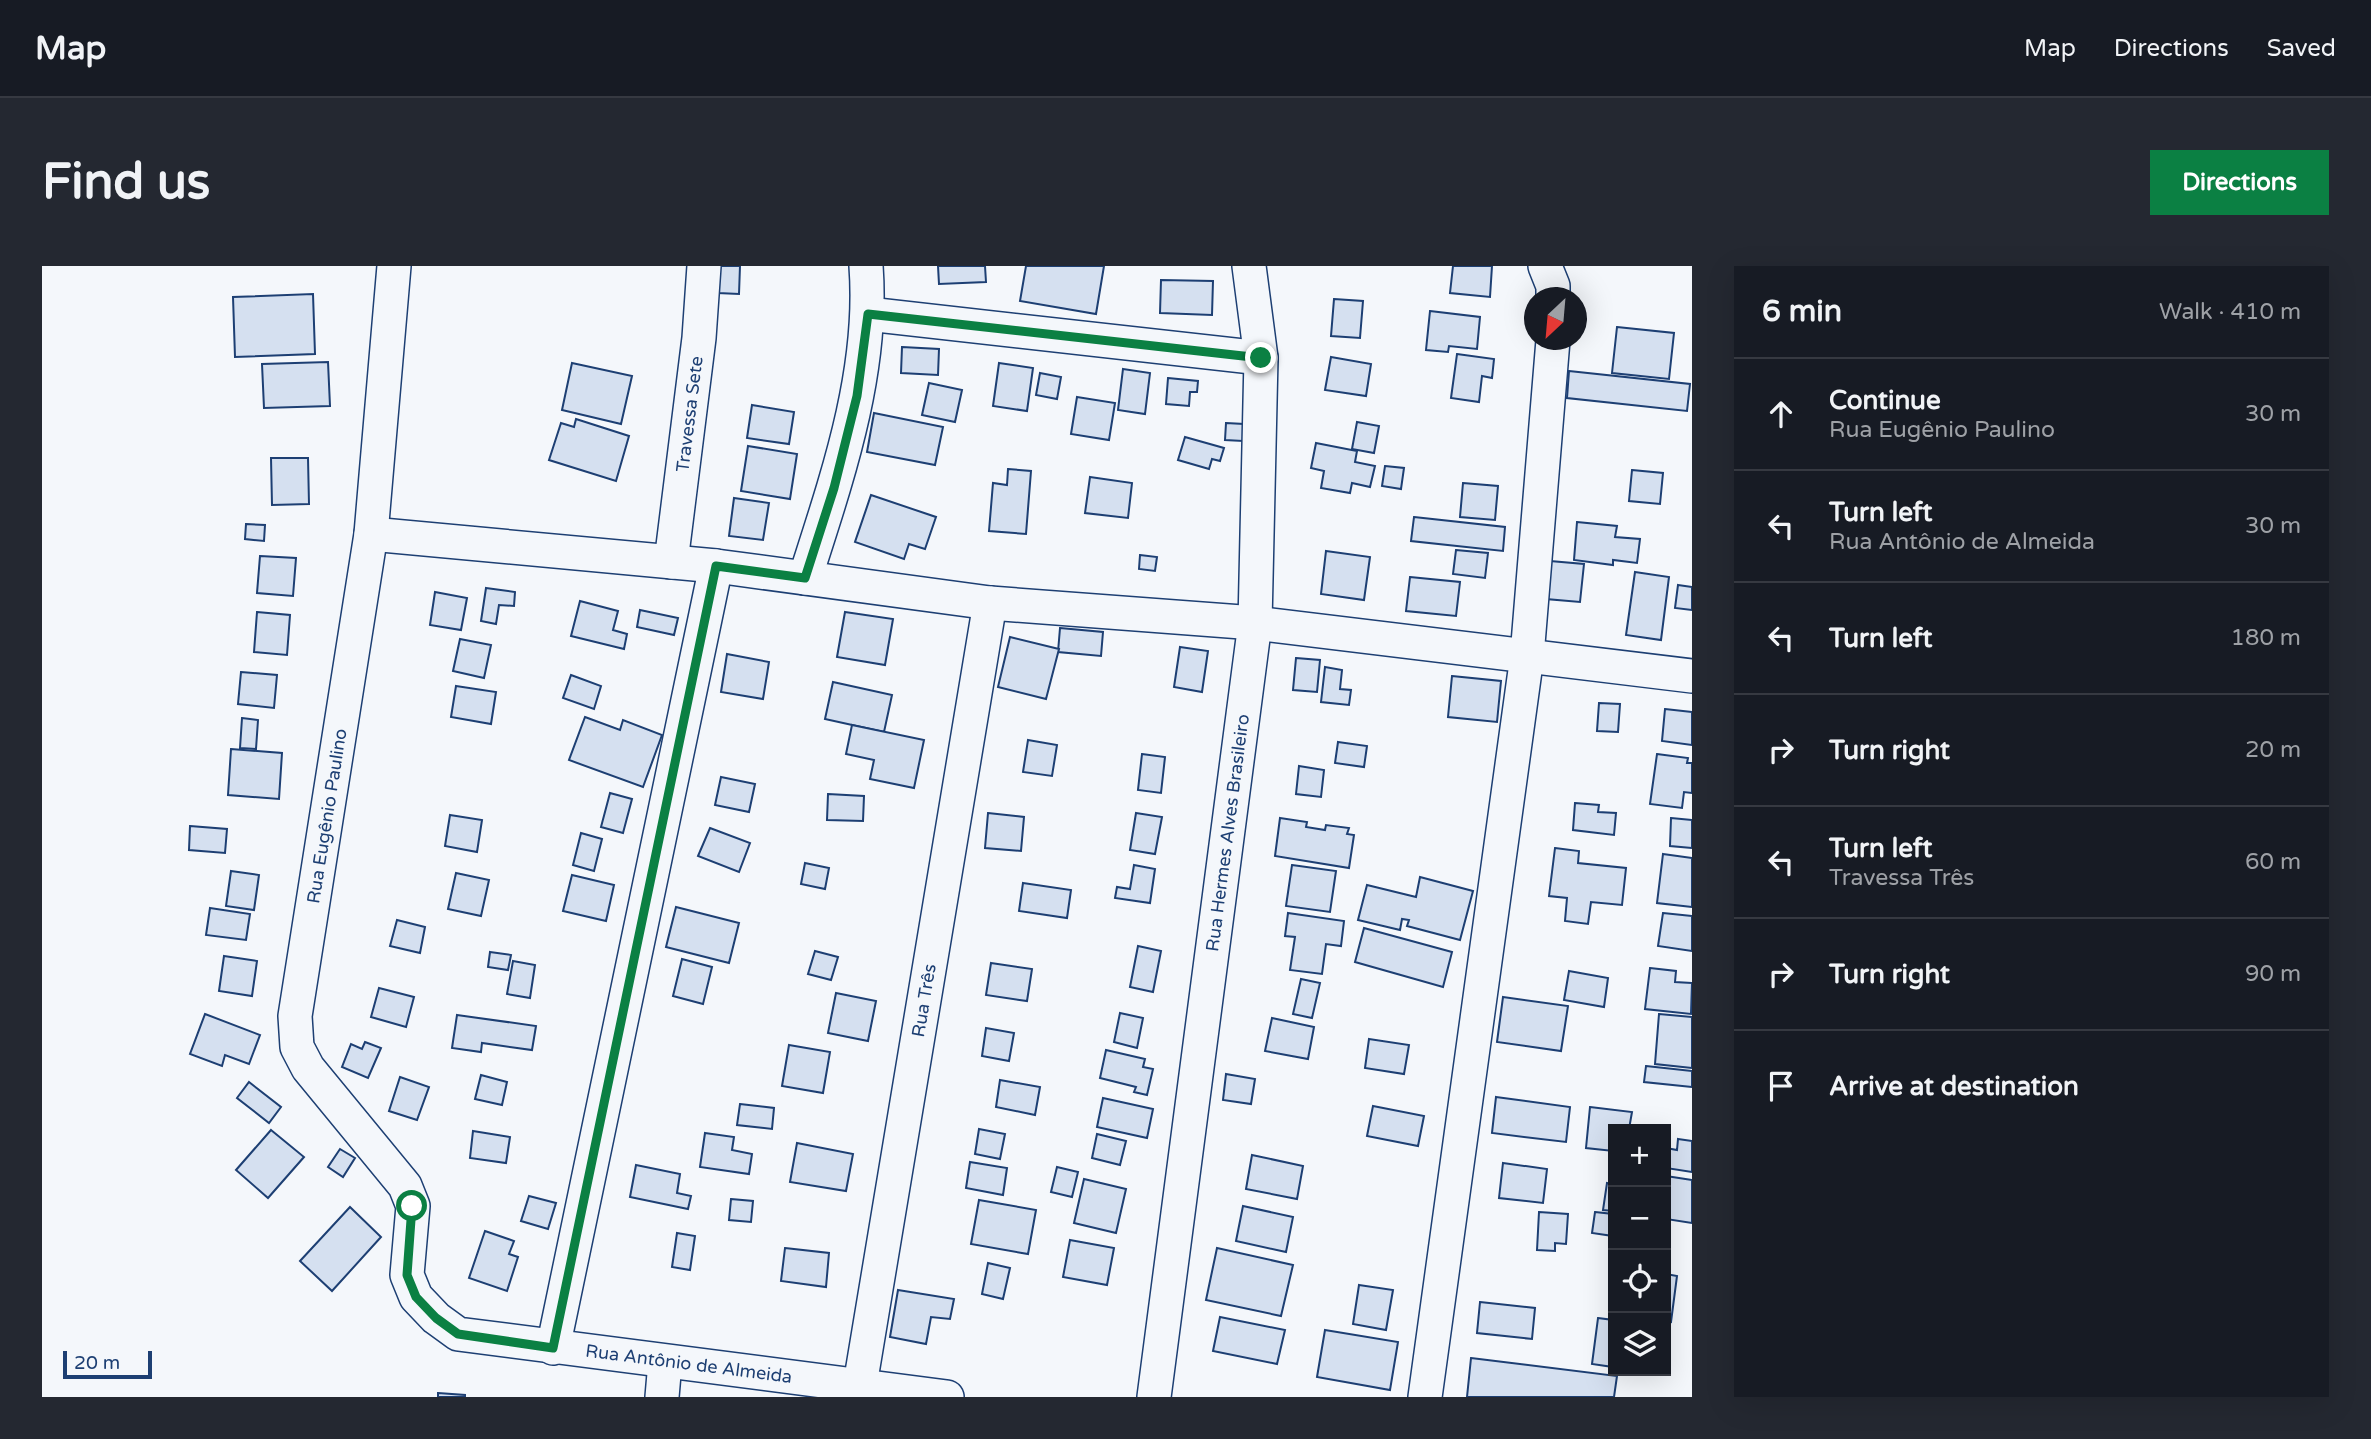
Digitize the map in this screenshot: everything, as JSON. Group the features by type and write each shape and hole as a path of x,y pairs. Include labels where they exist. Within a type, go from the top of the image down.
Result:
{"street":[{"name":"Rua Eugênio Paulino","path":"394,266 371,534 295,1016 297,1046 308,1068 405,1186 412,1206 407,1275 416,1297 436,1318"},
{"name":"Travessa Sete","path":"671,562 699,338 704,266"},
{"path":"805,578 834,488 857,396 868,314 866,266"},
{"name":"Rua Hermes Alves Brasileiro","path":"1154,1397 1255,623 1261,358 1249,266"},
{"path":"1545,266 1553,287"},
{"path":"868,314 1261,358"},
{"path":"1425,1397 1527,656 1552,350"},
{"path":"371,534 716,566 990,603 1255,623 1692,676"},
{"path":"553,1348 716,566"},
{"name":"Rua Três","path":"859,1392 990,603"},
{"name":"Rua Antônio de Almeida","path":"436,1318 458,1334 859,1392 947,1397"},
{"path":"662,1397 665,1362"}],"building":[{"path":"720,266 740,266 739,294 718,293"},
{"path":"938,266 985,266 986,282 939,284"},
{"path":"1026,266 1104,266 1096,314 1020,301"},
{"path":"1453,266 1492,266 1490,297 1450,293"},
{"path":"1161,280 1213,281 1212,315 1160,313"},
{"path":"313,294 315,354 235,357 233,297"},
{"path":"1334,299 1363,301 1360,338 1331,336"},
{"path":"1430,311 1480,317 1477,349 1449,346 1448,352 1426,350"},
{"path":"1617,327 1674,333 1669,379 1612,373"},
{"path":"902,347 939,349 938,375 901,373"},
{"path":"1457,354 1494,359 1492,378 1482,376 1479,402 1451,398"},
{"path":"1331,357 1371,364 1366,396 1325,390"},
{"path":"328,362 330,406 264,408 262,364"},
{"path":"572,363 632,376 621,424 562,410"},
{"path":"999,363 1033,368 1027,411 993,406"},
{"path":"1123,369 1150,373 1145,414 1118,410"},
{"path":"1569,371 1690,384 1687,411 1567,398"},
{"path":"1040,373 1061,377 1057,399 1036,395"},
{"path":"1168,378 1198,381 1197,392 1190,392 1189,406 1166,404"},
{"path":"929,383 962,390 955,422 922,415"},
{"path":"1077,397 1115,403 1109,440 1071,434"},
{"path":"752,405 794,412 789,444 747,438"},
{"path":"874,413 943,427 935,465 867,452"},
{"path":"576,419 629,436 616,481 549,460 561,423 574,427"},
{"path":"1357,422 1379,426 1374,453 1352,449"},
{"path":"1226,423 1244,424 1243,441 1225,440"},
{"path":"1185,437 1224,448 1220,461 1212,459 1209,469 1178,460"},
{"path":"1316,443 1357,451 1355,462 1375,466 1370,487 1352,483 1350,493 1321,488 1324,471 1311,468"},
{"path":"748,446 797,454 790,499 741,491"},
{"path":"271,458 308,458 309,504 272,505"},
{"path":"1385,466 1404,468 1401,489 1382,486"},
{"path":"1008,469 1031,471 1026,534 989,531 993,483 1007,485"},
{"path":"1632,470 1663,473 1660,504 1629,501"},
{"path":"1090,477 1132,483 1128,518 1085,513"},
{"path":"1463,483 1498,486 1495,520 1460,517"},
{"path":"871,495 936,517 925,549 909,544 904,559 855,542"},
{"path":"734,498 769,503 763,540 729,536"},
{"path":"1414,517 1505,527 1503,551 1411,541"},
{"path":"1577,522 1617,526 1615,537 1640,539 1637,563 1613,560 1613,565 1574,560"},
{"path":"246,524 265,525 264,541 245,539"},
{"path":"1456,550 1488,553 1485,578 1453,574"},
{"path":"1326,551 1370,557 1364,600 1321,594"},
{"path":"1140,555 1157,557 1155,571 1139,569"},
{"path":"260,556 296,558 293,596 257,593"},
{"path":"1550,561 1584,564 1580,602 1546,599"},
{"path":"1635,572 1669,577 1661,640 1626,635"},
{"path":"1410,577 1460,582 1456,616 1406,611"},
{"path":"1678,585 1692,587 1692,610 1675,608"},
{"path":"486,588 515,592 514,606 499,605 496,624 481,621"},
{"path":"435,592 467,598 461,630 430,625"},
{"path":"580,601 618,611 613,630 627,634 624,649 571,636"},
{"path":"640,610 678,618 674,635 637,627"},
{"path":"257,612 290,615 287,655 254,652"},
{"path":"845,612 893,619 885,665 837,657"},
{"path":"1060,628 1103,632 1101,656 1058,652"},
{"path":"1010,637 1059,649 1046,699 998,687"},
{"path":"460,639 491,645 484,678 453,671"},
{"path":"1180,647 1208,651 1202,692 1174,687"},
{"path":"727,654 769,662 763,699 721,692"},
{"path":"1296,658 1320,660 1317,692 1293,690"},
{"path":"1325,667 1342,670 1340,689 1351,690 1349,705 1321,702"},
{"path":"241,672 277,675 274,708 238,704"},
{"path":"571,675 601,686 594,709 563,698"},
{"path":"1452,676 1501,681 1497,722 1448,717"},
{"path":"833,682 892,695 884,732 825,719"},
{"path":"456,686 496,692 491,724 451,717"},
{"path":"1599,703 1620,704 1618,732 1597,731"},
{"path":"1665,709 1692,712 1692,745 1662,741"},
{"path":"585,717 620,730 623,720 662,735 643,787 569,760"},
{"path":"242,718 258,720 256,749 240,748"},
{"path":"852,725 924,740 914,788 870,779 874,760 846,754"},
{"path":"1028,740 1057,745 1052,776 1023,772"},
{"path":"1338,742 1367,746 1364,767 1335,763"},
{"path":"231,749 282,753 279,799 228,795"},
{"path":"1142,754 1165,757 1161,793 1138,790"},
{"path":"1657,754 1688,758 1687,763 1692,763 1692,793 1684,792 1682,808 1650,804"},
{"path":"1299,766 1324,770 1321,797 1296,794"},
{"path":"721,777 755,784 749,812 715,805"},
{"path":"610,793 632,799 623,833 601,827"},
{"path":"828,794 864,796 863,821 827,820"},
{"path":"1575,803 1599,805 1598,812 1616,813 1614,835 1573,830"},
{"path":"988,813 1024,817 1021,851 985,848"},
{"path":"1136,813 1162,817 1155,854 1130,850"},
{"path":"450,815 482,820 477,852 445,846"},
{"path":"1280,818 1307,822 1306,827 1325,830 1326,825 1349,828 1347,834 1354,835 1349,868 1275,856"},
{"path":"1671,818 1692,820 1692,848 1670,846"},
{"path":"190,826 227,829 225,853 189,850"},
{"path":"710,828 750,843 739,872 698,856"},
{"path":"581,833 602,839 594,871 573,865"},
{"path":"1555,848 1579,851 1578,863 1626,868 1622,905 1591,902 1588,924 1565,921 1567,898 1549,896"},
{"path":"1663,854 1692,858 1692,907 1657,903"},
{"path":"805,863 829,868 825,889 801,884"},
{"path":"1134,865 1155,869 1150,903 1115,898 1117,887 1130,889"},
{"path":"1292,865 1336,871 1330,912 1286,906"},
{"path":"231,871 259,875 254,910 226,906"},
{"path":"456,873 489,880 481,916 448,909"},
{"path":"572,875 614,885 606,921 563,911"},
{"path":"1420,877 1473,891 1460,940 1407,926 1409,920 1402,919 1400,930 1358,920 1367,885 1416,897"},
{"path":"1023,883 1071,890 1067,918 1019,911"},
{"path":"676,907 739,923 729,963 666,947"},
{"path":"210,908 250,914 246,940 206,935"},
{"path":"1288,913 1344,921 1341,946 1326,944 1322,974 1290,970 1295,937 1285,936"},
{"path":"1663,913 1692,916 1692,951 1658,946"},
{"path":"397,920 425,927 420,953 390,946"},
{"path":"1364,928 1452,952 1443,987 1355,962"},
{"path":"1138,946 1161,951 1153,992 1130,987"},
{"path":"815,951 838,957 831,980 808,974"},
{"path":"490,952 511,955 508,970 488,967"},
{"path":"224,956 257,961 252,996 219,991"},
{"path":"682,959 712,967 703,1004 673,996"},
{"path":"513,961 535,965 530,998 507,994"},
{"path":"991,963 1032,969 1027,1001 986,995"},
{"path":"1650,968 1676,971 1675,982 1692,983 1691,1014 1645,1009"},
{"path":"1569,971 1608,978 1604,1007 1564,1000"},
{"path":"1301,979 1320,983 1312,1018 1293,1014"},
{"path":"379,988 414,997 406,1027 371,1017"},
{"path":"836,993 876,1001 868,1041 828,1033"},
{"path":"1503,997 1568,1006 1561,1051 1497,1042"},
{"path":"1120,1013 1143,1018 1137,1048 1114,1042"},
{"path":"205,1014 260,1035 249,1064 225,1055 222,1066 190,1054"},
{"path":"1659,1014 1692,1017 1692,1068 1655,1064"},
{"path":"457,1015 536,1026 532,1050 482,1043 481,1052 452,1048"},
{"path":"1272,1018 1314,1027 1308,1059 1265,1051"},
{"path":"986,1028 1014,1033 1009,1061 982,1056"},
{"path":"1369,1039 1409,1045 1404,1074 1365,1068"},
{"path":"365,1042 381,1048 368,1078 342,1067 351,1044 362,1049"},
{"path":"789,1045 830,1052 823,1093 782,1086"},
{"path":"1106,1050 1145,1059 1143,1067 1153,1069 1147,1095 1134,1092 1136,1087 1100,1078"},
{"path":"1646,1066 1692,1071 1692,1087 1644,1082"},
{"path":"1226,1074 1255,1079 1251,1104 1223,1100"},
{"path":"481,1075 507,1082 502,1105 475,1099"},
{"path":"400,1077 429,1087 417,1120 389,1111"},
{"path":"1000,1080 1040,1087 1035,1115 996,1107"},
{"path":"249,1082 281,1107 269,1123 237,1098"},
{"path":"1496,1097 1570,1107 1566,1142 1492,1133"},
{"path":"1103,1098 1153,1109 1147,1138 1097,1127"},
{"path":"740,1104 774,1108 772,1129 737,1125"},
{"path":"1373,1106 1424,1116 1418,1146 1367,1136"},
{"path":"1590,1107 1632,1112 1630,1124 1608,1124 1608,1150 1586,1148"},
{"path":"979,1129 1005,1134 1000,1159 975,1154"},
{"path":"271,1130 304,1157 268,1198 236,1170"},
{"path":"473,1131 510,1137 506,1163 470,1158"},
{"path":"705,1133 734,1137 732,1150 752,1154 749,1174 700,1167"},
{"path":"1097,1134 1126,1141 1120,1165 1092,1158"},
{"path":"1678,1139 1692,1141 1692,1172 1671,1169 1671,1149 1677,1150"},
{"path":"797,1143 853,1154 846,1191 790,1182"},
{"path":"340,1149 355,1158 343,1177 328,1167"},
{"path":"1252,1155 1303,1166 1297,1199 1246,1189"},
{"path":"970,1162 1007,1168 1003,1195 966,1188"},
{"path":"1503,1163 1547,1169 1543,1203 1499,1198"},
{"path":"636,1165 680,1174 677,1193 691,1196 688,1209 630,1197"},
{"path":"1057,1167 1078,1172 1072,1197 1051,1192"},
{"path":"1671,1177 1692,1180 1692,1223 1671,1220"},
{"path":"1084,1179 1126,1189 1116,1233 1074,1223"},
{"path":"1607,1183 1608,1183 1608,1210 1603,1210"},
{"path":"529,1196 556,1203 548,1229 521,1221"},
{"path":"731,1199 753,1201 751,1222 729,1220"},
{"path":"979,1200 1036,1210 1028,1254 971,1244"},
{"path":"1243,1206 1293,1217 1286,1252 1236,1241"},
{"path":"350,1207 381,1237 332,1291 300,1261"},
{"path":"1539,1212 1568,1214 1566,1244 1555,1243 1555,1251 1537,1250"},
{"path":"1595,1212 1608,1213 1608,1235 1592,1233"},
{"path":"485,1231 514,1241 509,1254 518,1257 507,1291 469,1278"},
{"path":"677,1233 695,1236 690,1270 672,1267"},
{"path":"1070,1240 1114,1248 1107,1285 1063,1277"},
{"path":"785,1248 829,1253 826,1287 781,1281"},
{"path":"1217,1248 1293,1265 1281,1316 1206,1300"},
{"path":"988,1263 1010,1268 1003,1299 982,1294"},
{"path":"1671,1275 1677,1276 1671,1322"},
{"path":"1359,1285 1393,1290 1386,1330 1353,1324"},
{"path":"898,1290 954,1299 950,1319 931,1317 926,1344 890,1337"},
{"path":"1480,1302 1535,1308 1532,1339 1477,1333"},
{"path":"1220,1317 1285,1330 1277,1364 1213,1351"},
{"path":"1598,1318 1608,1319 1608,1366 1592,1364"},
{"path":"1325,1330 1398,1342 1390,1390 1317,1377"},
{"path":"1471,1358 1617,1376 1614,1397 1467,1397"},
{"path":"438,1393 465,1395 465,1397 438,1397"}],"route":[{"path":"412,1206 407,1275 416,1297 436,1318 458,1334 553,1348 716,566 805,578 834,488 857,396 868,314 1261,358"}]}
